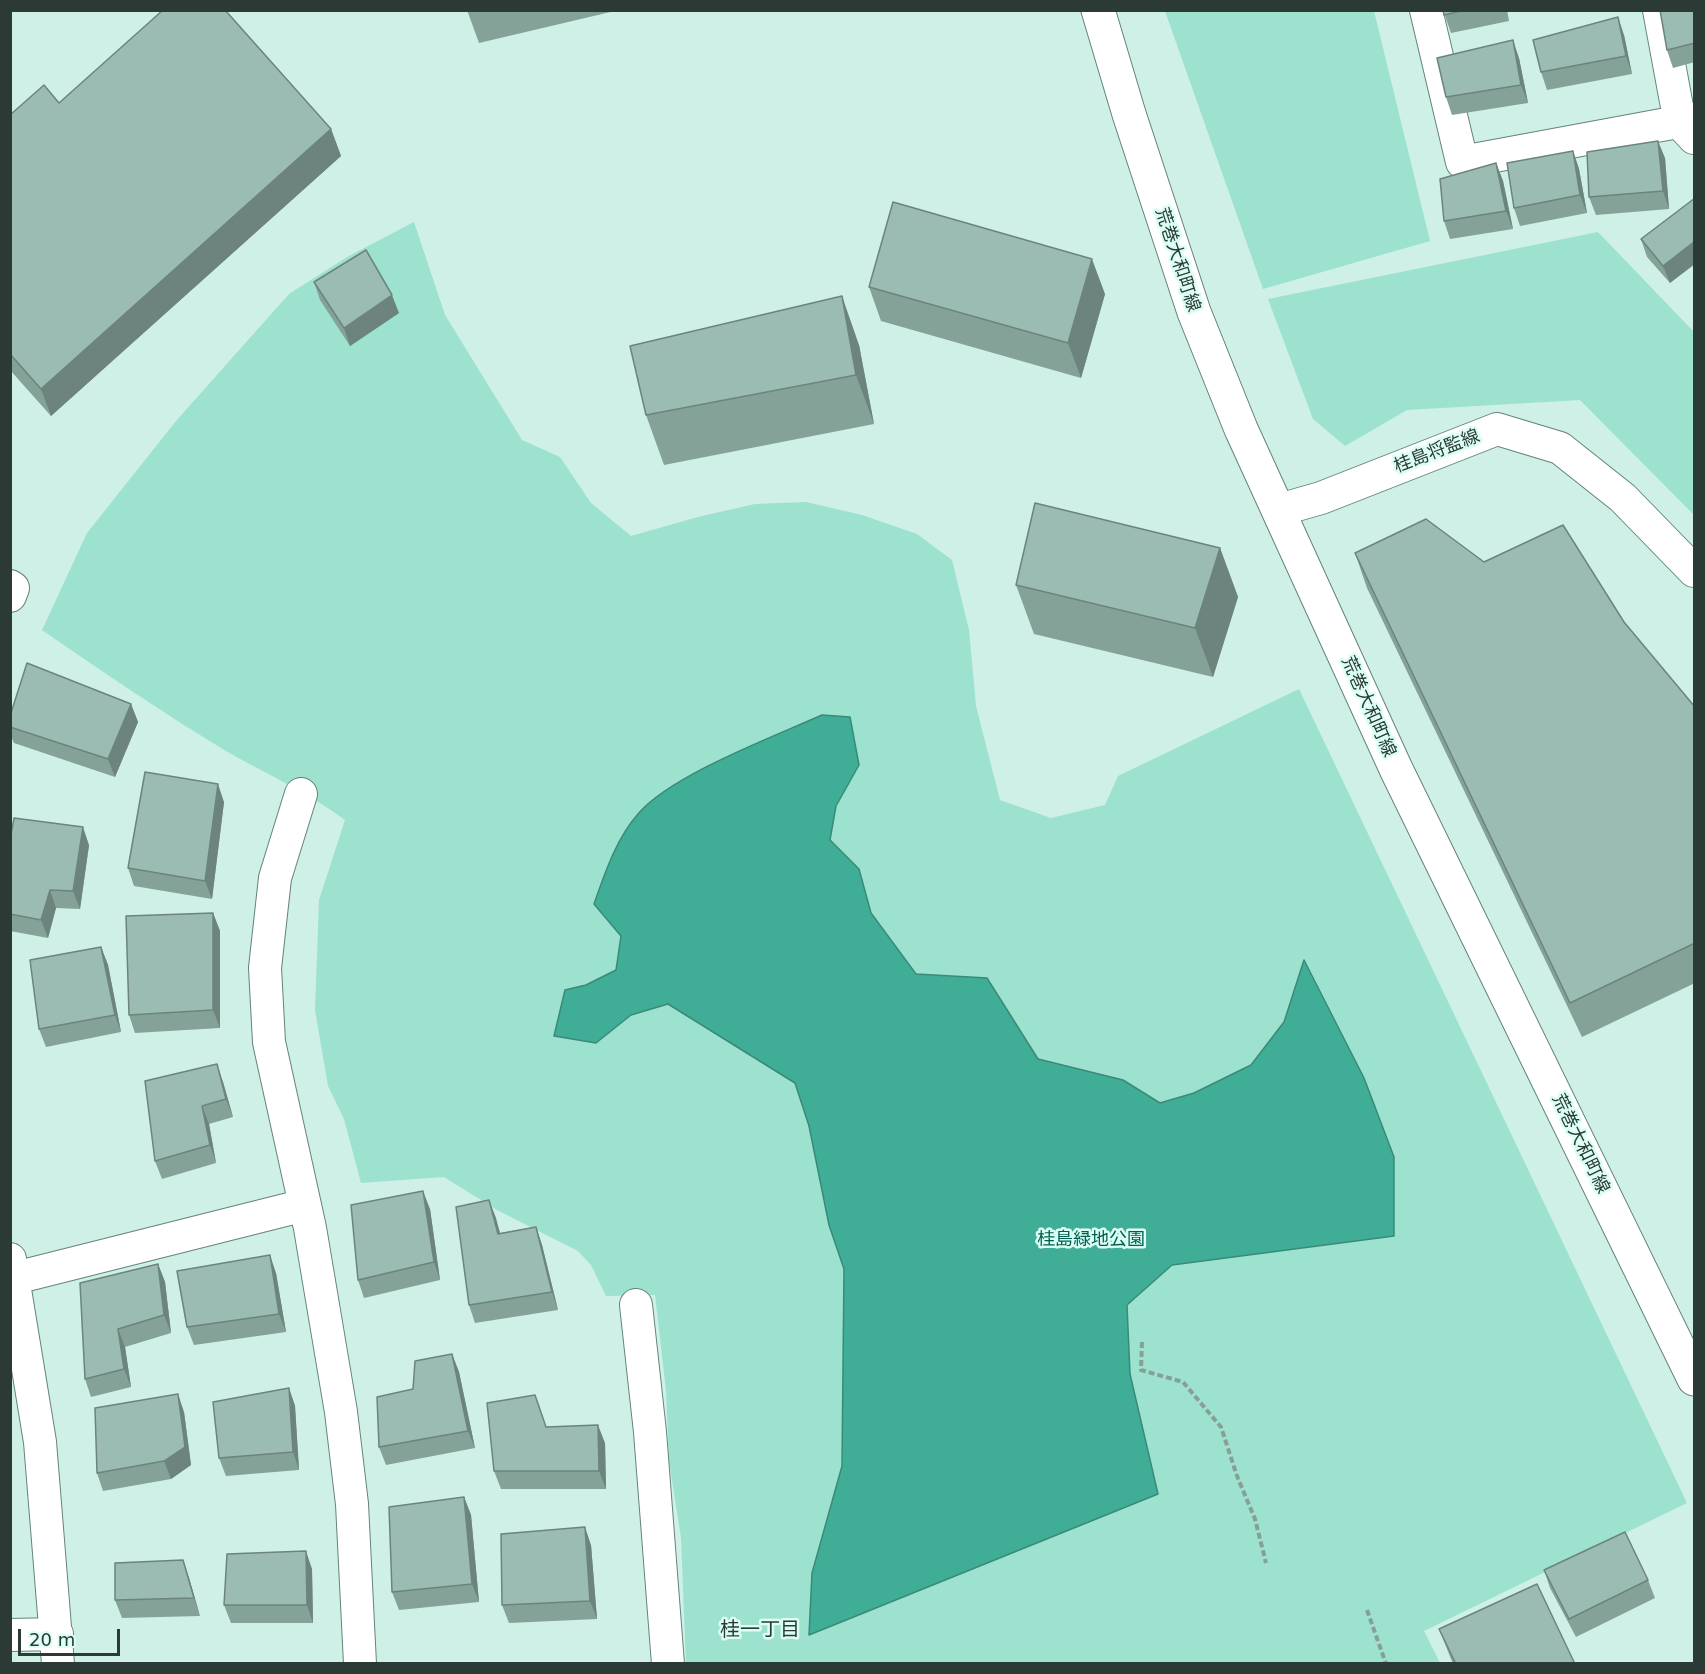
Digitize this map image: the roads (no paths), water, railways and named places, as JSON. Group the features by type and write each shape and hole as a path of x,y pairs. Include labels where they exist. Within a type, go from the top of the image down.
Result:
{"street":[{"name":"荒巻大和町線","path":"1098,10 1129,114 1194,312 1241,429 1280,510 1396,769 1695,1379"},
{"path":"1426,10 1462,162 1690,127 1659,10"},
{"name":"桂島将監線","path":"1280,510 1321,498 1497,429 1560,448 1623,498 1695,571"},
{"path":"10,586 13,588 10,596"},
{"path":"301,794 275,878 265,968 269,1042 305,1205 327,1320 341,1412 352,1504 360,1664"},
{"path":"10,1635 57,1649 40,1442 13,1268 305,1205"},
{"path":"636,1305 650,1432 669,1664"}],"district":[{"name":"桂一丁目","path":"760,1631"}],"park label":[{"name":"桂島緑地公園","path":"1091,1240"}]}
